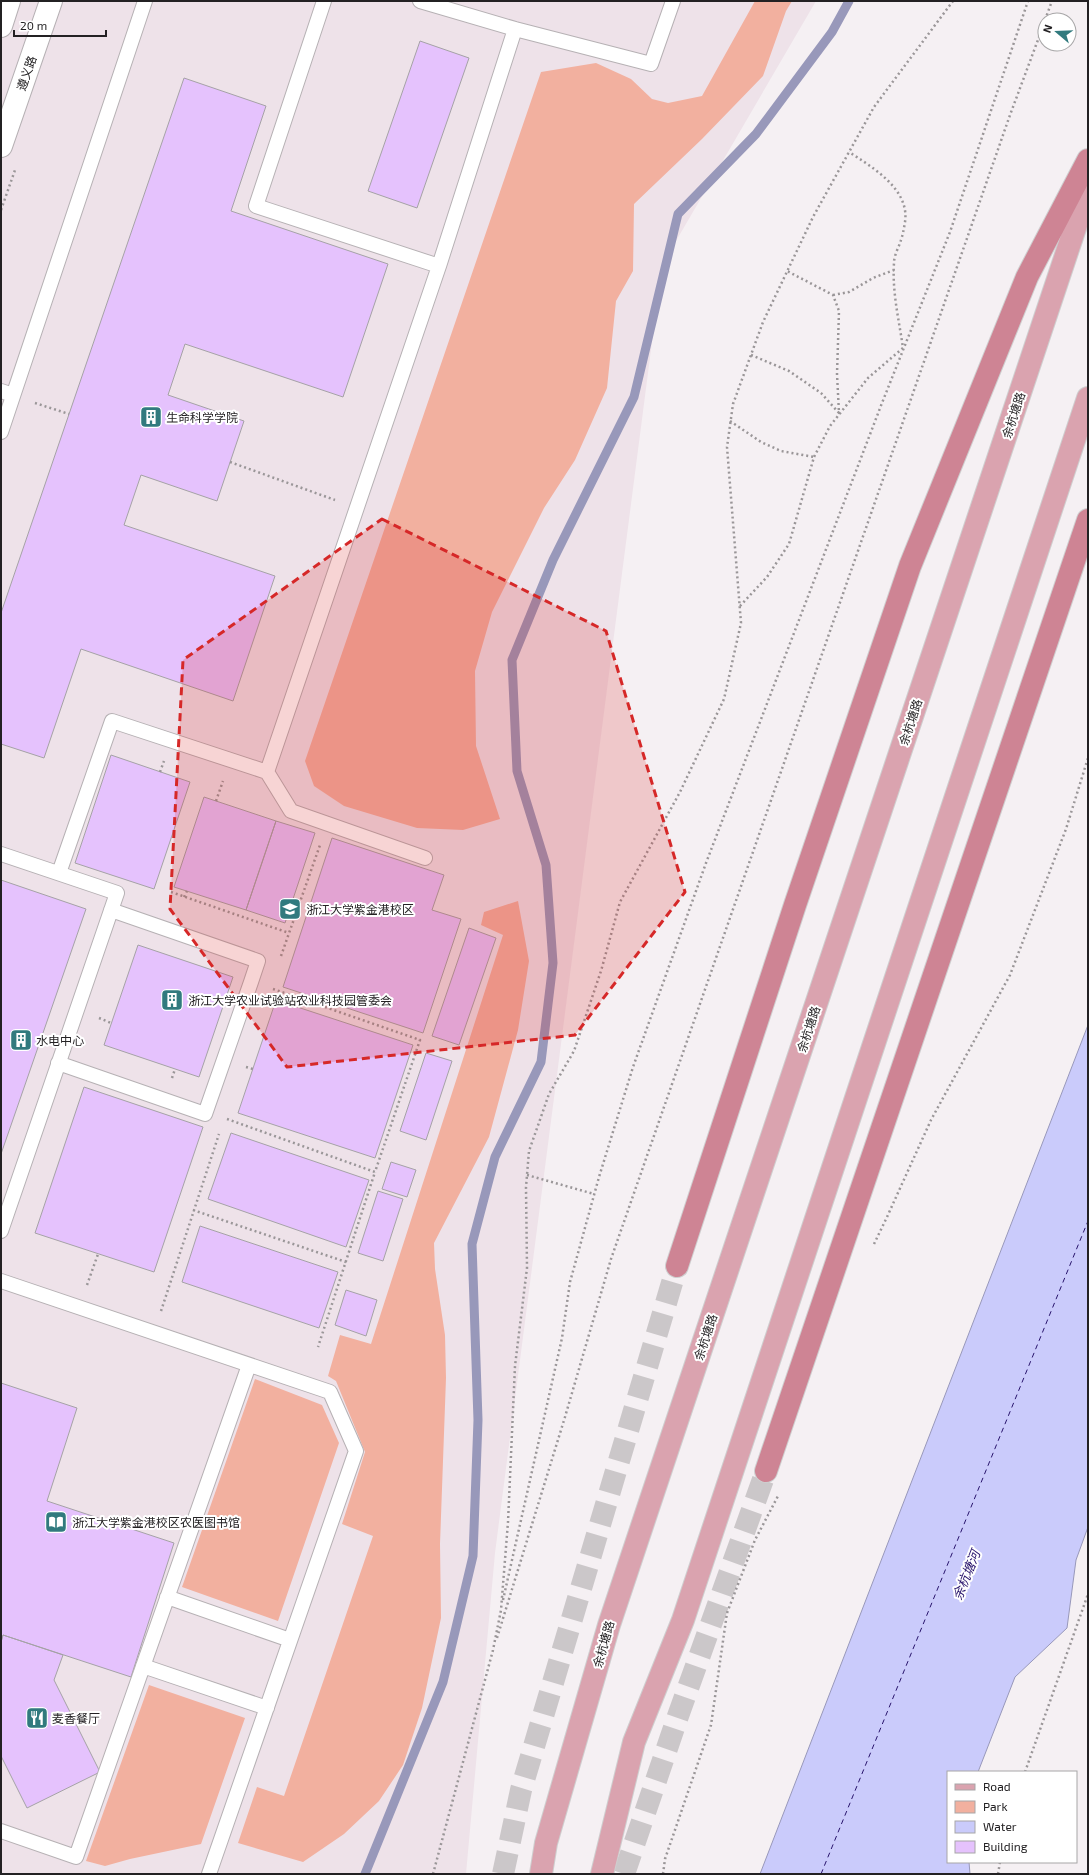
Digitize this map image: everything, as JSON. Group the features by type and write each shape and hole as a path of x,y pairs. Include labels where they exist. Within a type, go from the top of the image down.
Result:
{"highway":[{"path":"677,1266 795,905 910,566 1027,277 1088,160"},
{"path":"766,1472 1088,520"}],"main road":[{"name":"余杭塘路","path":"541,1874 546,1842 609,1625 1088,189"},
{"path":"602,1874 634,1742 683,1620 1088,398"}],"street":[{"path":"1,26 9,1"},
{"name":"遵义路","path":"1,146 51,1"}],"lane":[{"path":"1,432 7,393 145,1"},
{"path":"324,1 256,206 439,266"},
{"path":"420,1 515,29 651,64 672,1"},
{"path":"267,772 439,266 515,29"},
{"path":"59,873 112,721 267,772 291,811 425,858"},
{"path":"1,854 117,893 1,1232"},
{"path":"58,1063 205,1114 251,982 258,961 111,910"},
{"path":"1,1281 330,1392 356,1451 209,1874"},
{"path":"1,1831 76,1857 249,1365"},
{"path":"167,1597 290,1640"},
{"path":"143,1666 267,1708"}],"path":[{"path":"494,1650 500,1610 508,1522 515,1366 527,1268 529,1151 549,1094 574,1051 601,970 620,902 680,792 724,698 741,623 727,447 732,404 764,322 813,217 874,107 953,1"},
{"path":"500,1610 562,1338 570,1282 594,1194 632,1067 706,863 882,403 950,232 1028,1"},
{"path":"1048,12 1052,1"},
{"path":"434,1874 494,1650 565,1417 611,1259 1037,42"},
{"path":"739,606 767,577 789,544 814,457 830,426 868,378 903,348 893,289 894,261 902,238 905,219 901,199 893,184 871,166 849,152"},
{"path":"787,271 833,295 849,292 873,278 894,270"},
{"path":"833,295 839,311 837,374 839,414"},
{"path":"751,355 789,371 821,394 839,414"},
{"path":"7,393 69,414"},
{"path":"730,421 761,442 781,451 814,457"},
{"path":"230,462 357,508"},
{"path":"870,1251 888,1217 931,1120 1010,975 1066,829 1088,758"},
{"path":"280,961 327,824"},
{"path":"184,897 186,890"},
{"path":"172,892 289,933"},
{"path":"251,982 420,1040 318,1347"},
{"path":"224,1118 375,1172"},
{"path":"154,1333 220,1131"},
{"path":"528,1175 594,1194"},
{"path":"194,1210 346,1262"},
{"path":"80,1308 98,1254"},
{"path":"663,1874 666,1859 711,1725 727,1613 755,1540 779,1494"},
{"path":"1026,1771 1088,1594"},
{"path":"998,1874 1000,1863"}],"highlighted area":[{"path":"382,519 606,631 685,892 575,1035 287,1067 170,909 183,660"}],"shaded area":[{"name":"浙江大学紫金港校区","path":"1,1 816,1 662,265 495,1553 466,1874 1,1874"}],"green space":[{"path":"755,1 792,1 786,11 763,76 702,139 634,204 633,271 616,301 607,388 575,460 544,508 492,612 475,671 476,746 500,819 463,830 417,828 344,806 314,786 305,761 541,72 596,63 631,79 652,99 668,103 702,96"},
{"path":"518,901 529,961 518,1030 489,1137 434,1243 435,1269 445,1335 446,1378 440,1544 441,1618 422,1708 403,1765 379,1801 344,1834 303,1862 238,1843 257,1787 284,1796 373,1536 342,1524 365,1452 336,1381 328,1376 340,1335 371,1344 503,935 481,925 484,912"},
{"path":"255,1379 322,1405 339,1443 278,1621 182,1587"},
{"path":"149,1685 245,1718 201,1844 130,1859 105,1866 86,1861"}],"water":[{"name":"余杭塘河","path":"1088,1025 1088,1527 1076,1560 1067,1628 1015,1677 978,1771 947,1771 947,1863 969,1863 970,1874 760,1874"}],"building":[{"path":"420,41 469,58 417,208 368,191"},
{"name":"生命科学学院","path":"184,78 266,106 231,211 388,264 343,397 185,344 168,395 244,421 217,501 141,475 124,525 275,576 233,701 81,649 44,758 1,744 1,613"},
{"path":"111,755 190,782 154,889 75,863"},
{"path":"204,797 276,821 246,910 174,887"},
{"path":"276,821 315,833 285,923 246,910"},
{"path":"332,838 444,875 432,910 461,919 423,1033 283,987"},
{"name":"水电中心","path":"1,880 86,909 1,1154"},
{"path":"469,928 496,938 459,1045 432,1036"},
{"name":"浙江大学农业试验站农业科技园管委会","path":"138,945 233,977 199,1077 104,1045"},
{"path":"276,1000 413,1045 375,1158 238,1113"},
{"path":"426,1053 452,1061 426,1140 400,1131"},
{"path":"84,1087 203,1127 154,1272 35,1233"},
{"path":"231,1133 369,1180 346,1247 208,1199"},
{"path":"391,1162 416,1170 407,1197 382,1189"},
{"path":"378,1191 403,1199 383,1261 358,1253"},
{"path":"200,1226 338,1272 319,1328 182,1282"},
{"path":"346,1290 377,1300 366,1336 335,1325"},
{"name":"浙江大学紫金港校区农医图书馆","path":"1,1383 77,1408 47,1501 174,1543 131,1677 3,1635 1,1642"},
{"name":"麦香餐厅","path":"3,1635 63,1655 54,1680 100,1772 27,1808 1,1756 1,1642"}],"waterway":[{"path":"365,1874 443,1682 473,1556 478,1420 472,1244 495,1157 541,1062 553,963 546,865 517,771 512,660 553,560 634,397 678,214 756,134 832,32 849,1"}],"ferry route":[{"path":"821,1874 1088,1221"}],"tunnel":[{"path":"503,1874 521,1790 677,1266"},
{"path":"624,1874 678,1716 766,1471"}],"place":[{"name":"生命科学学院","path":"151,417"},
{"name":"浙江大学紫金港校区","path":"290,909"},
{"name":"浙江大学农业试验站农业科技园管委会","path":"172,1000"},
{"name":"水电中心","path":"21,1040"},
{"name":"浙江大学紫金港校区农医图书馆","path":"56,1522"},
{"name":"麦香餐厅","path":"37,1718"}]}
